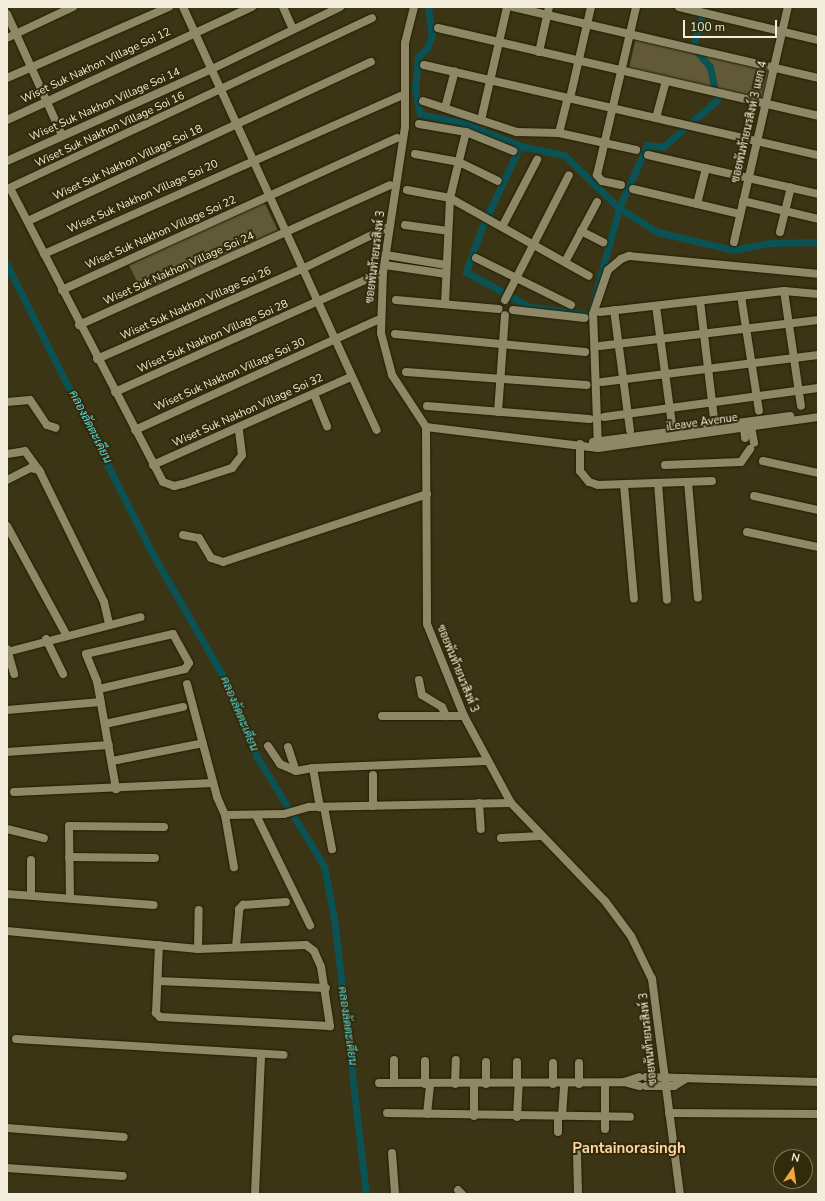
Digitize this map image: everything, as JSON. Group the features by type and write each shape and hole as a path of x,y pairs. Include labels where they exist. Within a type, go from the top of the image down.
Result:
{"street":[{"path":"7,38 58,10 73,7"},
{"path":"7,78 169,7"},
{"path":"183,7 238,125 252,160 320,302 335,340 377,430"},
{"name":"Wiset Suk Nakhon Village Soi 12","path":"7,120 252,7"},
{"path":"283,7 293,29"},
{"name":"Wiset Suk Nakhon Village Soi 14","path":"7,161 62,135 212,69 340,7"},
{"name":"ซอยพันท้ายนรสิงห์ 3","path":"414,7 405,50 405,127 386,255 382,347 397,386 426,427 427,624 464,716 486,761 511,803 540,836 605,901 641,956 655,989 664,1074 680,1194"},
{"path":"482,120 507,7"},
{"path":"513,7 548,11 587,24 818,78"},
{"path":"560,133 591,7"},
{"path":"621,185 598,179 636,7"},
{"path":"679,7 818,40"},
{"name":"ซอยพันท้ายนรสิงห์ 3 แยก 4","path":"734,242 788,7"},
{"path":"539,52 548,11"},
{"path":"7,14 62,135"},
{"name":"Wiset Suk Nakhon Village Soi 16","path":"9,188 372,18"},
{"path":"438,28 818,116"},
{"name":"Wiset Suk Nakhon Village Soi 18","path":"28,221 238,125 371,62"},
{"path":"424,65 492,79 818,155"},
{"path":"445,108 454,71"},
{"path":"656,118 666,81"},
{"name":"Wiset Suk Nakhon Village Soi 20","path":"44,254 252,160 401,96"},
{"path":"422,101 530,135 560,133 636,150"},
{"path":"419,124 466,132 513,151"},
{"path":"445,304 450,198 466,132"},
{"name":"Wiset Suk Nakhon Village Soi 22","path":"62,290 270,197 397,138"},
{"path":"414,154 459,162 498,181"},
{"path":"648,155 818,194"},
{"path":"502,227 537,160"},
{"path":"697,204 706,168"},
{"path":"499,309 517,278 569,175"},
{"name":"Wiset Suk Nakhon Village Soi 24","path":"79,325 287,233 390,185"},
{"path":"780,232 791,187"},
{"path":"9,188 28,221 79,325 163,482 174,486 232,468 242,455 239,429"},
{"path":"633,189 740,214"},
{"path":"407,190 450,198 589,276"},
{"path":"743,201 818,219"},
{"path":"565,262 597,202"},
{"path":"405,225 448,231"},
{"name":"Wiset Suk Nakhon Village Soi 26","path":"97,359 304,268 386,228"},
{"path":"582,231 603,242"},
{"path":"386,255 446,264"},
{"path":"598,444 594,314 608,270 621,259 629,256 818,274"},
{"path":"476,258 571,305"},
{"path":"385,265 446,274"},
{"name":"Wiset Suk Nakhon Village Soi 28","path":"115,392 376,276"},
{"path":"600,312 784,291 818,294"},
{"path":"784,291 801,406"},
{"path":"741,296 758,411"},
{"path":"396,300 499,309 505,315 498,412"},
{"path":"505,300 512,303 513,310"},
{"path":"700,301 714,418"},
{"path":"656,306 672,425"},
{"path":"505,315 513,310 585,318"},
{"path":"614,310 630,430"},
{"name":"Wiset Suk Nakhon Village Soi 30","path":"135,430 377,320"},
{"path":"600,346 703,336 818,320"},
{"path":"394,334 585,352"},
{"path":"602,382 818,355"},
{"path":"406,372 587,385"},
{"name":"Wiset Suk Nakhon Village Soi 32","path":"153,465 239,429 352,377"},
{"path":"604,417 670,410 818,388"},
{"path":"314,394 326,426"},
{"path":"7,402 30,400 47,425 56,428"},
{"path":"427,406 589,420"},
{"name":"iLeave Avenue","path":"598,444 818,412"},
{"name":"iLeave Avenue","path":"426,427 580,444 598,444 748,428 818,417"},
{"path":"745,438 748,428"},
{"path":"665,465 741,462 752,446 748,428"},
{"path":"580,444 580,471 589,482 624,485 712,481"},
{"path":"7,454 25,451 39,470 104,602 109,624"},
{"path":"763,461 818,473"},
{"path":"7,480 31,468 39,470"},
{"path":"688,482 698,598"},
{"path":"658,484 667,600"},
{"path":"624,485 634,599"},
{"path":"183,535 199,538 211,558 223,562 427,494"},
{"path":"754,496 818,510"},
{"path":"7,526 66,634"},
{"path":"747,532 818,547"},
{"path":"14,674 7,651 46,639 141,617"},
{"path":"99,689 185,669 189,664 172,634 94,650 86,658 99,689 116,789"},
{"path":"46,639 63,674"},
{"path":"419,680 422,695 442,707 446,716"},
{"path":"187,684 213,783 225,815 234,867"},
{"path":"7,710 101,702"},
{"path":"105,724 183,707"},
{"path":"382,716 464,716"},
{"path":"112,762 199,744"},
{"path":"7,752 109,745"},
{"path":"268,746 276,762 296,771 313,768 486,761"},
{"path":"288,747 296,771"},
{"path":"313,768 332,849"},
{"path":"373,806 374,775"},
{"path":"14,792 116,789 213,783"},
{"path":"479,803 481,829"},
{"path":"225,815 284,814 303,808 322,807 511,803"},
{"path":"256,815 310,925"},
{"path":"70,898 70,826 164,827"},
{"path":"7,828 44,838"},
{"path":"501,838 540,836"},
{"path":"69,857 155,858"},
{"path":"31,860 31,895"},
{"path":"7,894 154,906"},
{"path":"236,947 239,909 243,905 286,902"},
{"path":"198,949 199,910"},
{"path":"7,931 159,945 198,949 236,947 310,947 326,988 331,1022 327,1026 160,1017 156,1013 159,945"},
{"path":"158,980 326,988"},
{"path":"16,1039 284,1055"},
{"path":"255,1194 260,1054"},
{"path":"394,1060 394,1083"},
{"path":"455,1084 456,1060"},
{"path":"425,1061 427,1114"},
{"path":"486,1062 486,1084"},
{"path":"517,1062 517,1117"},
{"path":"553,1063 553,1084"},
{"path":"579,1063 579,1084"},
{"path":"378,1083 605,1084 624,1082 643,1076 664,1074 687,1078 818,1082"},
{"path":"624,1082 642,1086 674,1086 687,1078"},
{"path":"474,1084 474,1116"},
{"path":"558,1132 564,1084"},
{"path":"605,1084 605,1129"},
{"path":"387,1113 517,1117 630,1117"},
{"path":"669,1114 818,1114"},
{"path":"7,1128 124,1136"},
{"path":"392,1153 395,1194"},
{"path":"577,1153 578,1194"},
{"path":"7,1168 123,1176"}],"shaded area":[{"path":"636,38 770,69 763,100 629,69"},
{"path":"263,200 278,231 144,296 129,265"}],"waterway":[{"path":"428,7 432,35 427,48 418,57 415,89 420,114 467,124 520,146 564,155 619,208 657,232 733,250 769,243 818,242"},
{"path":"520,146 482,227 466,272 530,307 590,315 619,208 647,145 663,147 717,100 710,67 693,47 704,7"},
{"name":"คลองลัดตะเคียน","path":"7,265 152,553 227,683 257,757 324,866 334,918 366,1194"}],"district":[{"name":"Pantainorasingh","path":"629,1149"}]}
